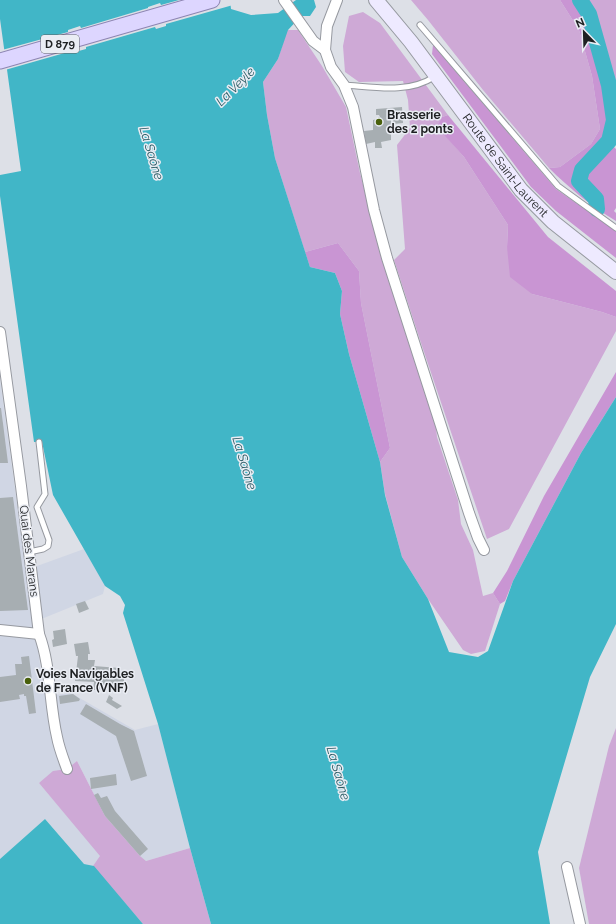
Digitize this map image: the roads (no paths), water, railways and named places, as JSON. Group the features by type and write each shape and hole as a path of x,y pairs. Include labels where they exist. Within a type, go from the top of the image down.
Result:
{"main road":[{"name":"D 879","path":"0,61 212,0"},
{"name":"Route de Saint-Laurent","path":"376,0 411,42 522,190 553,222 616,272"},
{"name":"Route de Saint-Laurent","path":"388,0 411,42"}],"street":[{"path":"285,0 313,41 325,50"},
{"path":"337,0 327,26 325,50 331,67 344,85 353,107 374,210 387,258 469,512 484,550"},
{"name":"Quai des Marans","path":"0,332 20,477 39,634 44,648 56,736 67,769"},
{"path":"0,630 39,634"},
{"path":"567,867 580,924"}],"lane":[{"path":"420,25 558,186 616,228"},
{"path":"344,85 402,88 427,81 436,76"},
{"path":"29,552 44,549 48,546 49,540 37,507 45,494 39,442"}],"water":[{"name":"La Saône","path":"0,0 230,0 231,9 251,15 278,13 296,0 314,0 316,7 310,16 301,16 288,30 278,59 263,82 275,158 310,267 335,273 342,291 340,314 349,354 380,462 385,495 402,557 428,599 449,652 478,657 488,651 513,581 581,453 616,397 616,624 590,677 538,852 550,924 211,924 158,724 123,613 125,605 120,596 105,586 53,495 42,442 34,442 0,196 0,175 21,171 0,19"},
{"path":"45,819 84,864 94,866 143,924 0,924 0,859"}],"waterway":[{"name":"La Veyle","path":"580,0 589,14 609,85 614,120 609,141 582,170 579,181 596,199 597,209"}],"place":[{"name":"Brasserie des 2 ponts","path":"379,122"},
{"name":"Voies Navigables de France (VNF)","path":"28,681"}]}
